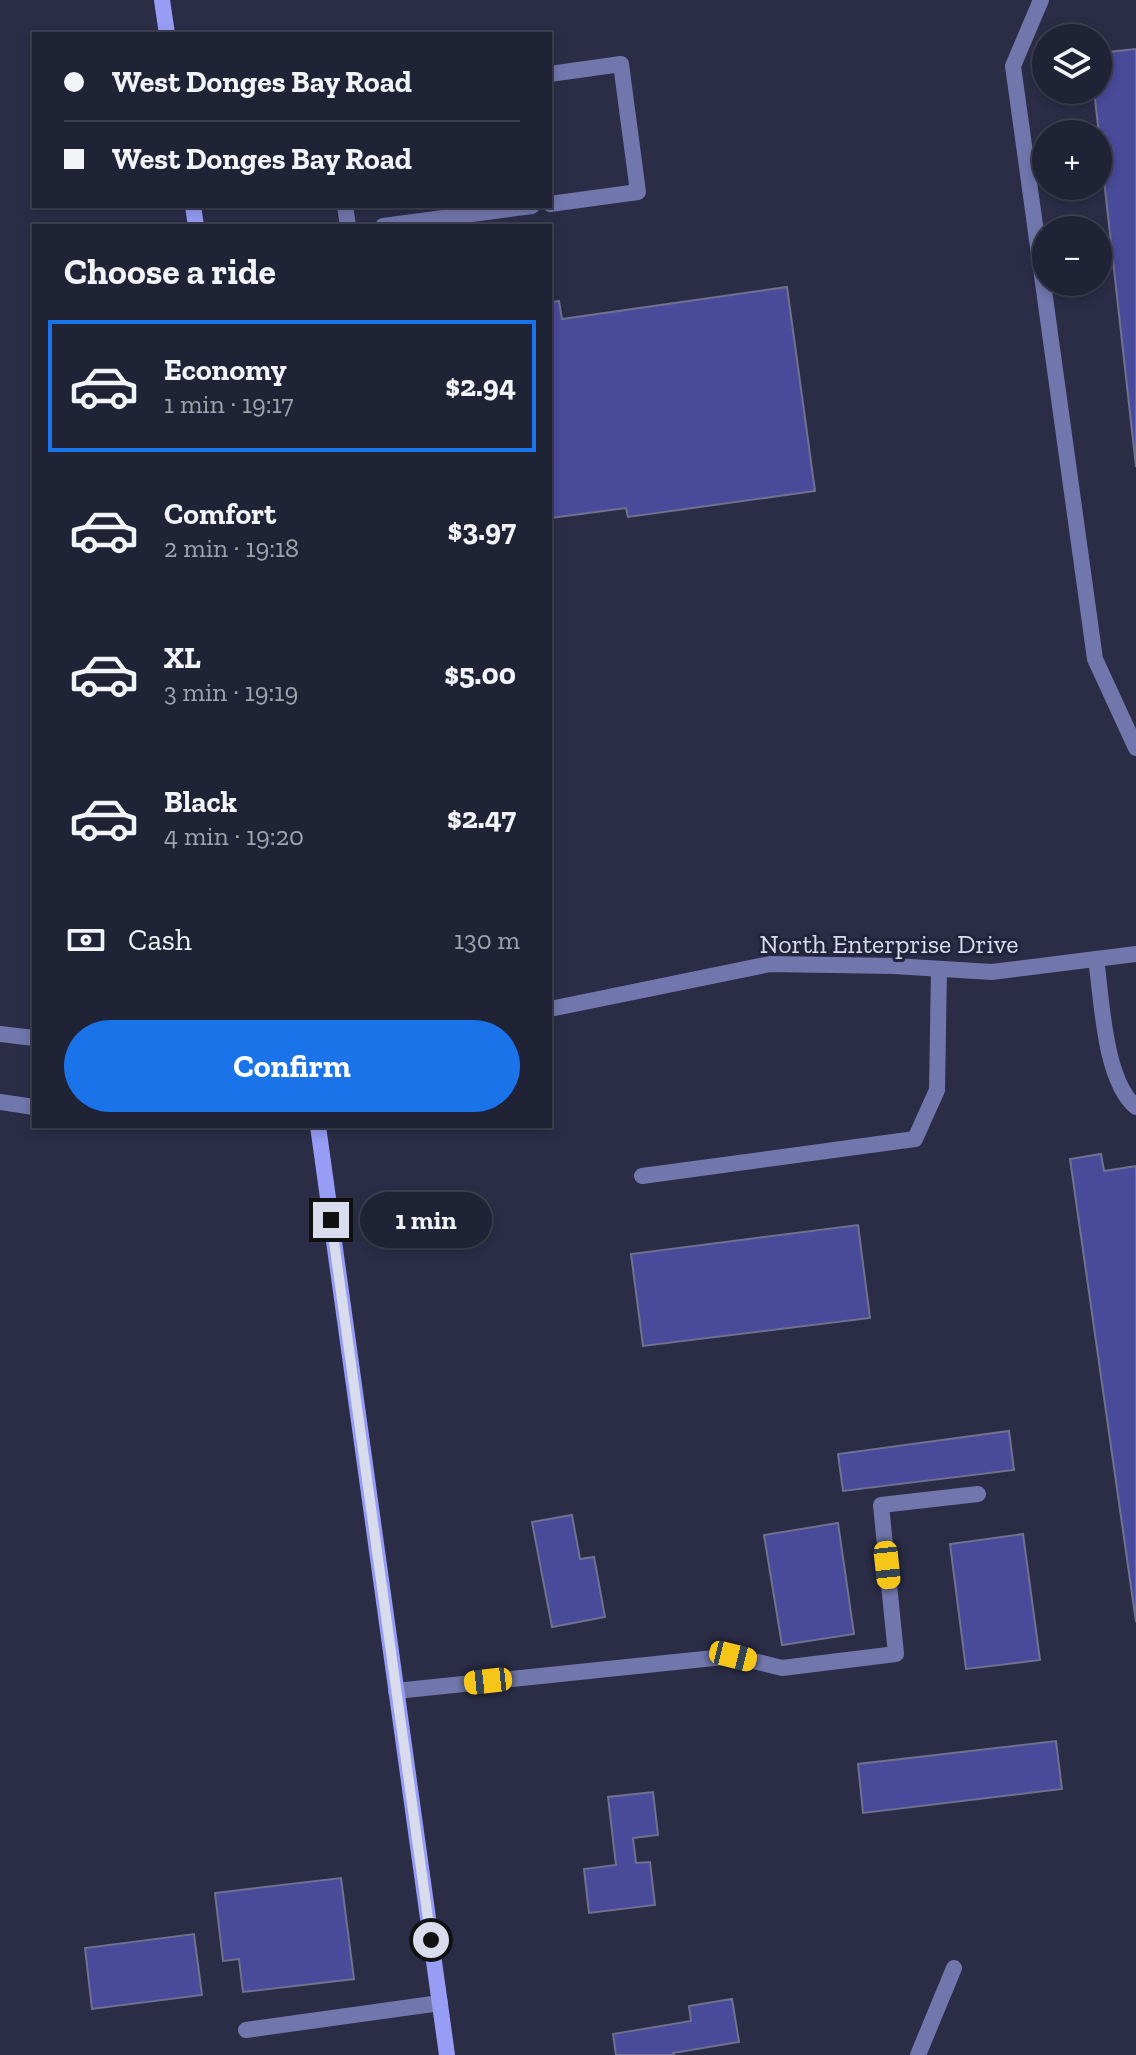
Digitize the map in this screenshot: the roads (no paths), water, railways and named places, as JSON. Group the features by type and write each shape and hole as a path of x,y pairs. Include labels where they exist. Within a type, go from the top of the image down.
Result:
{"street":[{"path":"162,0 167,32"},
{"path":"1041,0 1013,66 1095,659 1136,748"},
{"path":"552,74 621,64 638,192 552,204"},
{"path":"398,224 517,208"},
{"name":"North Enterprise Drive","path":"552,1009 770,964 992,972 1136,954"},
{"path":"1096,959 1114,1075 1124,1097 1136,1107"},
{"path":"642,1176 915,1139 937,1090 939,969"},
{"path":"0,1034 32,1038"},
{"path":"0,1102 32,1107"},
{"path":"318,1128 447,2055"},
{"path":"396,1691 733,1656 782,1668 896,1654 881,1505 978,1494"},
{"path":"918,2055 954,1968"},
{"path":"246,2030 440,2003"}]}
